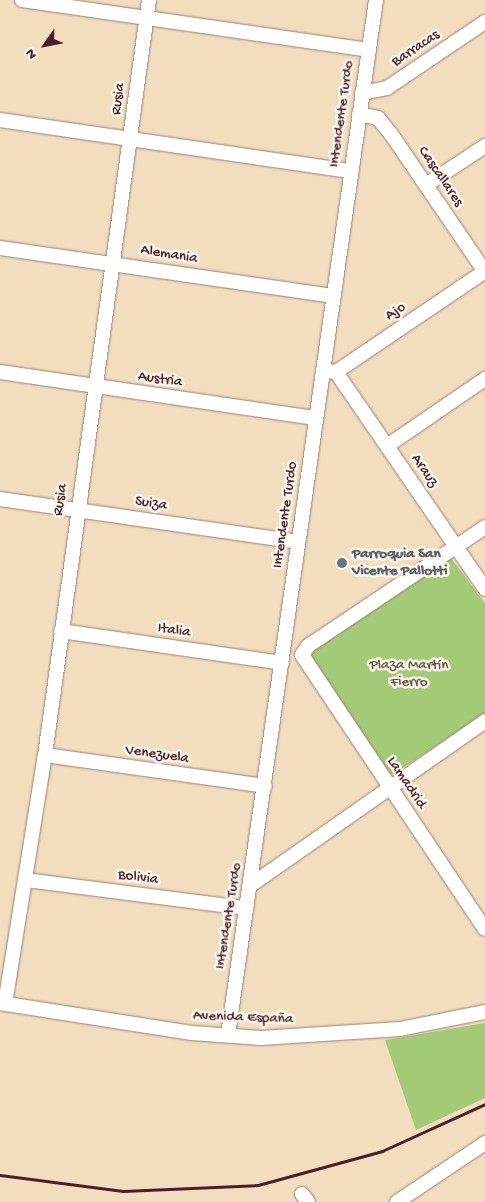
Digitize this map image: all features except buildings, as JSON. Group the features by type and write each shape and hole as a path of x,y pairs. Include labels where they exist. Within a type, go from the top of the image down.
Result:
{"street":[{"path":"22,0 368,50"},
{"name":"Rusia","path":"2,1004 26,880 76,510 149,0"},
{"name":"Intendente Turdo","path":"228,1035 316,418 330,371 333,296 376,0"},
{"name":"Barracas","path":"362,93 387,88 485,22"},
{"name":"Cascallares","path":"359,114 378,118 485,271"},
{"path":"0,120 350,171"},
{"path":"426,185 485,146"},
{"name":"Alemania","path":"0,248 113,262 333,296"},
{"name":"Ajo","path":"330,371 485,271"},
{"name":"Arauz","path":"330,371 387,446 485,589"},
{"name":"Austria","path":"0,372 316,418"},
{"path":"387,446 485,379"},
{"name":"Suiza","path":"0,499 298,542"},
{"path":"302,655 308,646 485,527"},
{"name":"Italia","path":"61,631 283,658 302,655"},
{"name":"Lamadrid","path":"302,655 485,928"},
{"path":"250,885 485,721"},
{"name":"Venezuela","path":"44,755 265,786"},
{"name":"Bolivia","path":"26,880 246,908"},
{"name":"Avenida España","path":"2,1004 228,1035 290,1037 400,1029 485,1012"},
{"path":"404,1200 485,1143"}],"green space":[{"name":"Plaza Martín Fierro","path":"451,558 485,603 485,713 394,774 387,774 311,665 310,653"},
{"path":"485,1023 485,1098 416,1130 385,1040"}],"railway":[{"path":"0,1175 123,1191 258,1185 382,1151 485,1104"}],"place":[{"name":"Parroquia San Vicente Pallotti","path":"342,563"}]}
